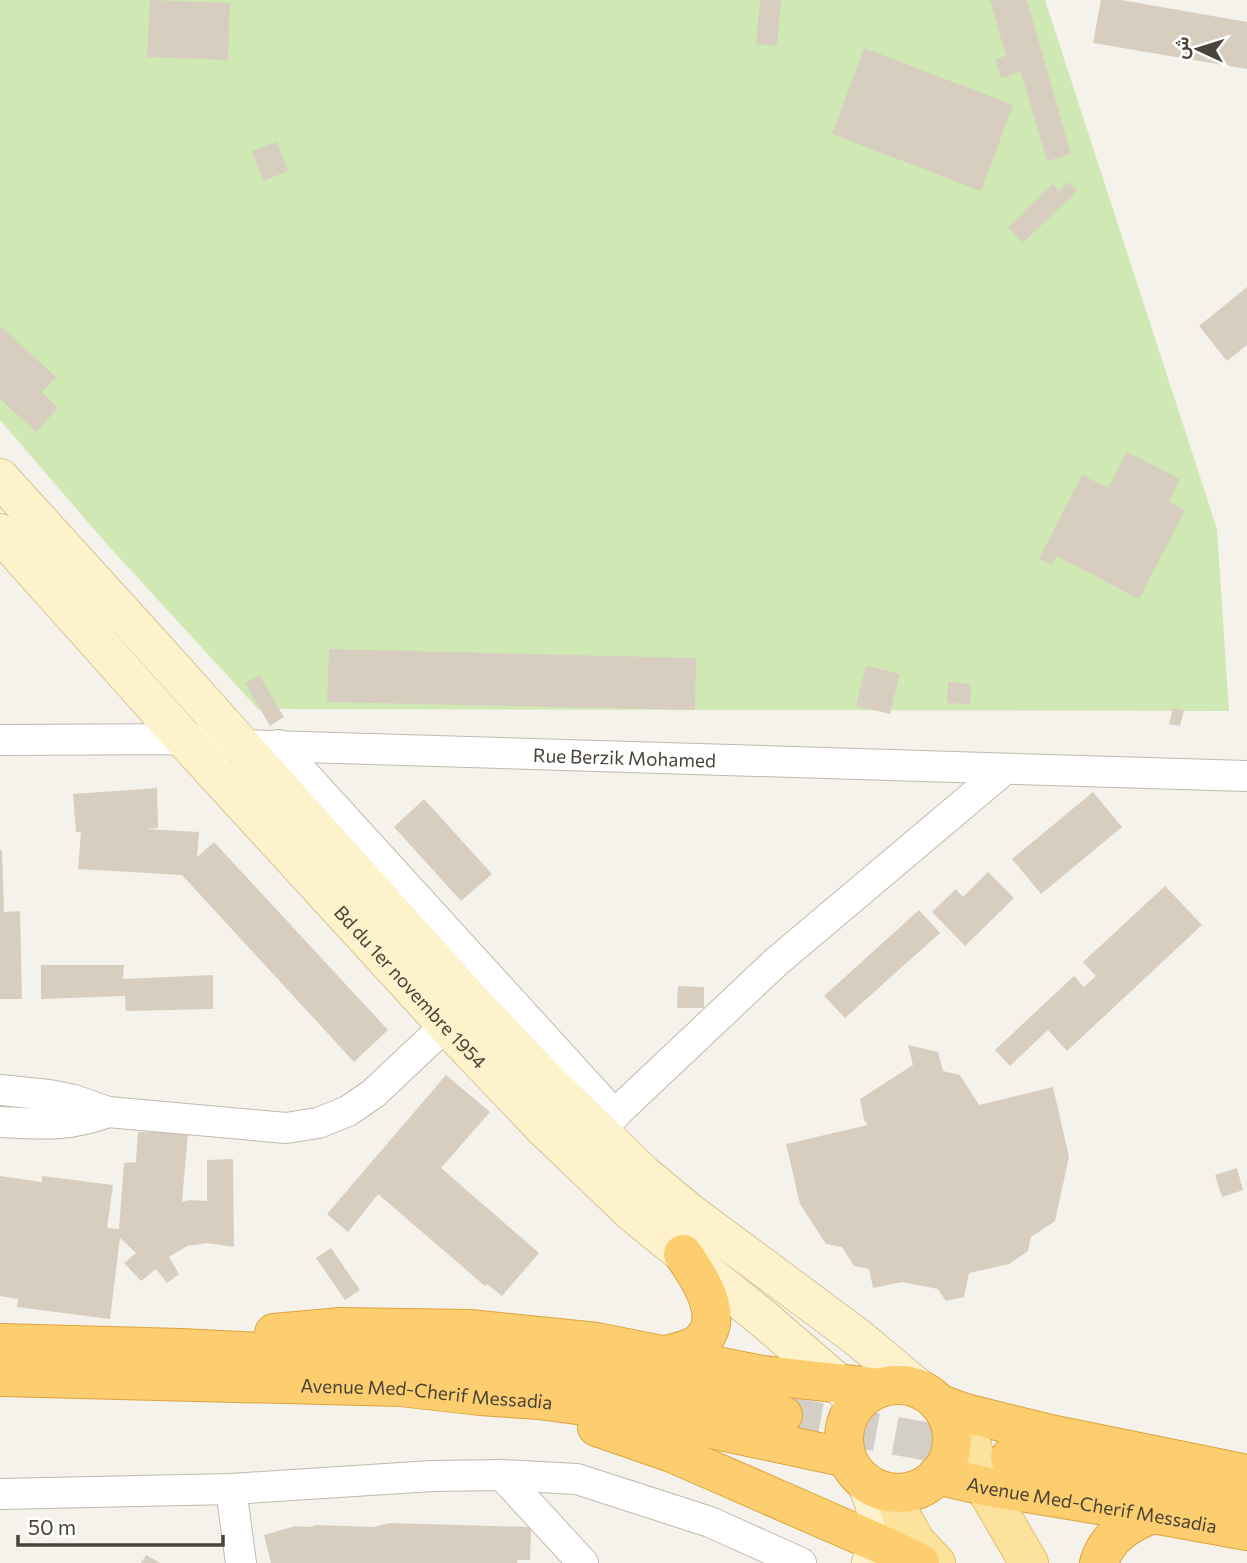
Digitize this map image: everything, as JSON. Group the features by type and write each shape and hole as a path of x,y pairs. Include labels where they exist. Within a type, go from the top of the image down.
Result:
{"highway":[{"path":"667,1355 690,1349 700,1343 712,1323 712,1311 702,1284 683,1254"},
{"path":"181,1348 277,1333 341,1327 470,1329 597,1342 858,1392 905,1385 940,1401 1046,1433 1247,1474"},
{"path":"0,1343 494,1362 651,1385 783,1415"},
{"name":"Avenue Med-Cherif Messadia","path":"0,1377 400,1387 539,1401 607,1409 869,1478"},
{"path":"858,1392 847,1420 844,1439 869,1478 910,1492 925,1486 937,1475 950,1452 950,1426 940,1401"},
{"path":"480,1396 610,1430 672,1453 874,1553 920,1563"},
{"path":"1010,1457 1247,1501"},
{"name":"Avenue Med-Cherif Messadia","path":"937,1475 984,1486 1247,1531"},
{"path":"1099,1563 1114,1536 1133,1522 1153,1514"}],"main road":[{"path":"940,1401 973,1450 984,1486 1029,1563"},
{"path":"869,1478 903,1518 916,1542 936,1563"}],"street":[{"path":"0,478 470,1000 549,1083 606,1123"},
{"name":"Bd du 1er novembre 1954","path":"0,533 184,739 500,1083 634,1214 858,1392"},
{"name":"Rue Berzik Mohamed","path":"1,736 184,739 240,745 1247,776"},
{"path":"278,745 606,1123 643,1174 690,1213 940,1401"},
{"path":"606,1123 776,962 1005,769"},
{"path":"0,1090 74,1100 108,1112 286,1129 318,1123 348,1111 374,1093 446,1025"},
{"path":"0,1122 58,1124 88,1119 108,1112"},
{"path":"502,1475 583,1563"},
{"path":"0,1493 231,1489 432,1476 502,1475 577,1479 710,1522 801,1563"},
{"path":"869,1478 877,1513 874,1553"},
{"path":"231,1489 241,1563"}],"green space":[{"path":"0,0 1045,0 1217,529 1229,711 258,709 104,541 0,420"}],"building":[{"path":"150,0 230,3 228,60 147,57"},
{"path":"760,0 781,0 777,46 756,44"},
{"path":"990,0 1027,0 1071,154 1047,161 1021,72 1001,78 995,59 1006,56"},
{"path":"1101,0 1121,0 1247,22 1247,69 1093,43"},
{"path":"864,48 1013,105 981,191 832,134"},
{"path":"277,142 288,171 263,181 252,151"},
{"path":"1069,182 1077,191 1023,243 1008,227 1053,184 1059,191"},
{"path":"1247,287 1247,345 1227,361 1199,326"},
{"path":"0,326 56,377 42,392 58,408 36,432 0,399"},
{"path":"1127,452 1180,479 1169,501 1185,510 1139,599 1057,556 1052,565 1039,559 1082,475 1108,488"},
{"path":"329,649 696,658 695,710 327,702"},
{"path":"866,666 900,674 890,714 856,706"},
{"path":"259,675 284,717 270,726 245,683"},
{"path":"948,682 971,684 970,704 947,703"},
{"path":"1173,708 1184,710 1180,726 1169,724"},
{"path":"157,788 158,828 145,829 199,832 197,857 214,842 388,1030 354,1062 182,875 78,869 81,832 76,832 73,794"},
{"path":"1093,792 1122,827 1041,894 1012,859"},
{"path":"424,799 492,874 461,901 394,827"},
{"path":"0,850 4,912 20,911 22,999 0,999"},
{"path":"988,872 1014,898 965,946 932,912 956,889 963,897"},
{"path":"1165,886 1202,925 1067,1051 1048,1030 1010,1066 995,1050 1074,976 1084,987 1096,976 1083,962"},
{"path":"919,910 940,933 845,1018 824,996"},
{"path":"41,965 124,965 123,979 213,975 213,1009 126,1011 125,996 41,999"},
{"path":"678,986 704,987 704,1008 677,1008"},
{"path":"908,1045 938,1052 943,1071 960,1075 979,1105 1053,1087 1069,1157 1055,1221 1031,1237 1028,1251 1009,1264 969,1273 964,1297 946,1301 938,1289 902,1282 873,1288 869,1269 854,1266 842,1247 826,1244 800,1204 786,1144 868,1125 864,1120 860,1099 913,1065"},
{"path":"446,1075 490,1112 441,1168 539,1253 502,1296 487,1284 485,1286 378,1194 348,1232 327,1214"},
{"path":"138,1132 188,1132 182,1202 207,1201 207,1160 233,1159 234,1247 207,1243 187,1246 169,1257 179,1274 167,1283 156,1269 141,1281 124,1263 136,1253 120,1238 110,1319 17,1307 18,1299 0,1296 0,1176 42,1182 42,1176 113,1185 107,1228 119,1229 124,1163 136,1162"},
{"path":"1237,1168 1243,1190 1222,1197 1215,1175"},
{"path":"331,1248 360,1290 345,1300 316,1258"},
{"path":"389,1523 531,1527 530,1560 518,1560 517,1563 271,1563 264,1535 295,1526 374,1527"},
{"path":"146,1555 160,1563 141,1563"}],"tunnel":[{"path":"783,1415 1005,1456"}]}
